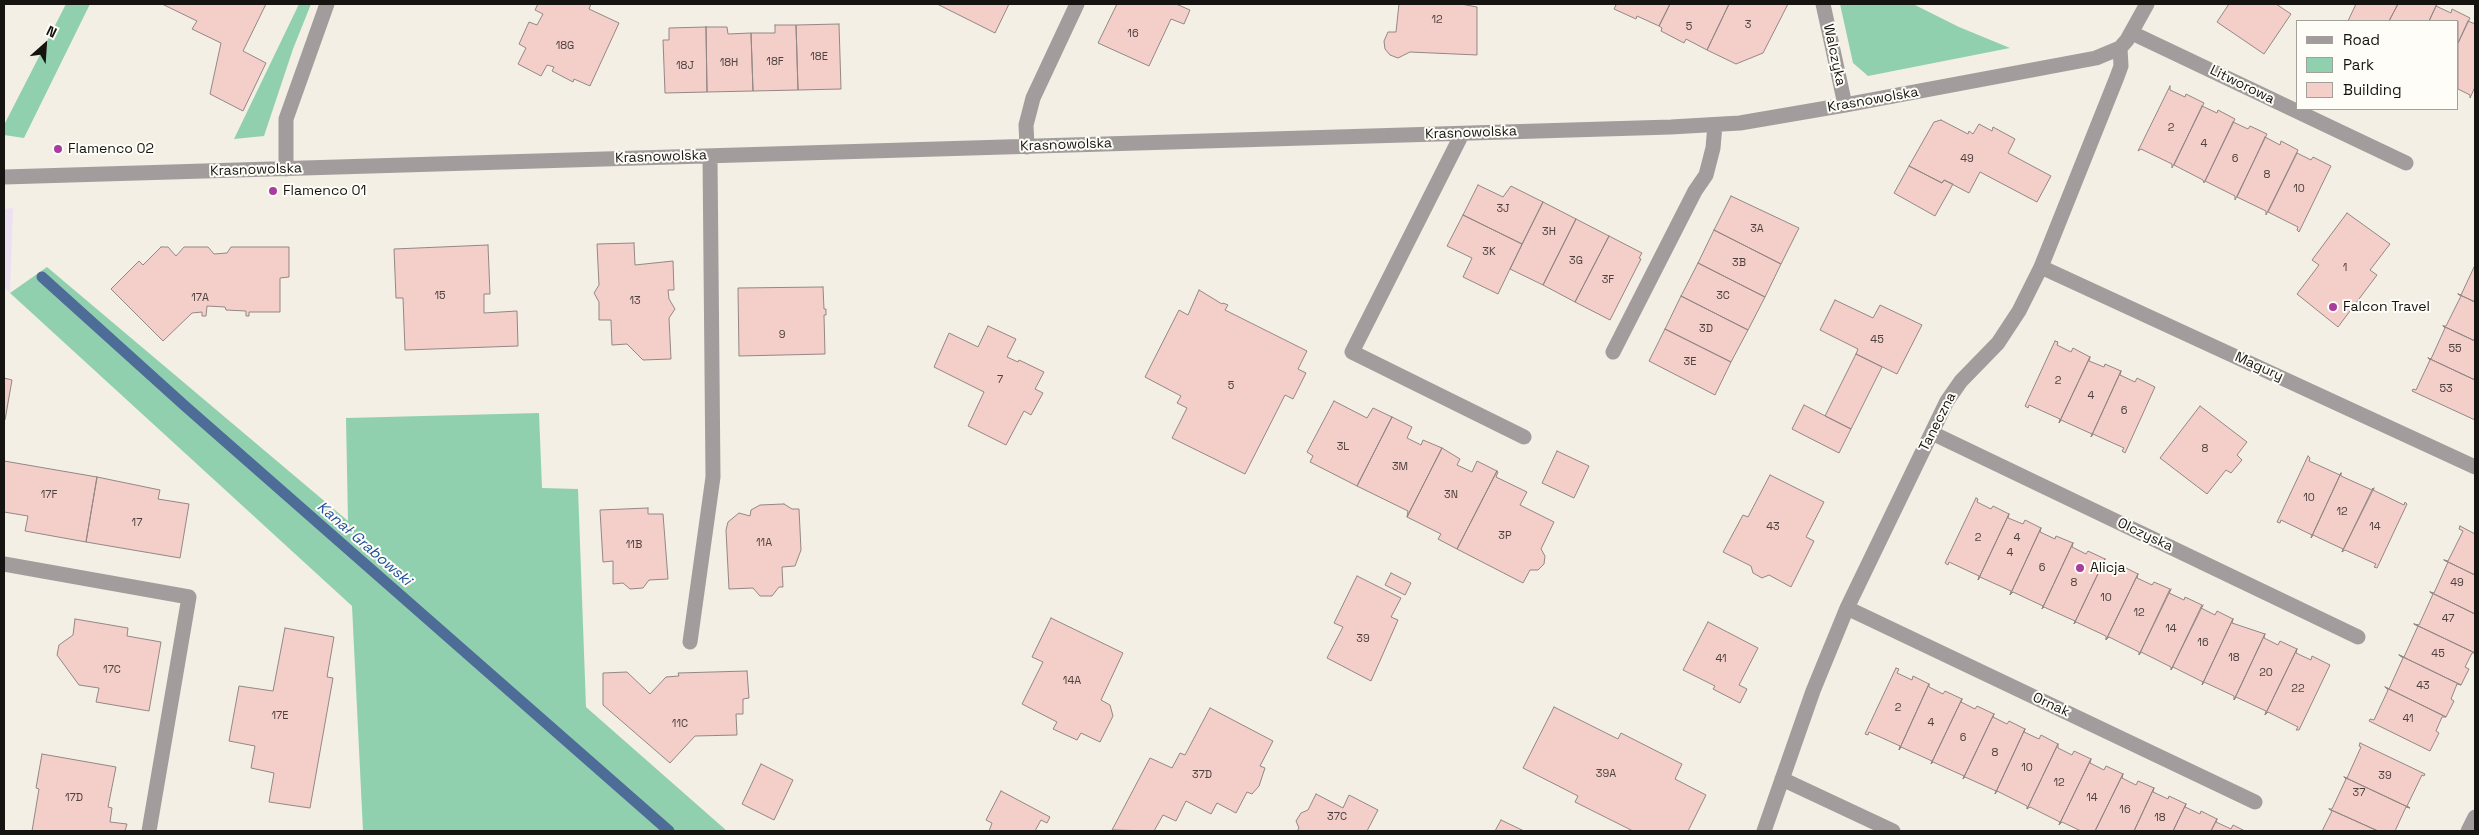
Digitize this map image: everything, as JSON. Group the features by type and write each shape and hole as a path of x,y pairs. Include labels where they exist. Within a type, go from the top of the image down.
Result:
{"street":[{"path":"286,168 286,118 327,4"},
{"path":"1027,147 1026,125 1032,98 1077,4"},
{"name":"Walczyka","path":"1823,4 1845,106"},
{"path":"2120,48 2132,34 2147,4"},
{"name":"Litworowa","path":"2132,34 2406,163"},
{"name":"Krasnowolska","path":"4,177 1715,125 1767,119 1845,106 2079,63 2120,48"},
{"name":"Taneczna","path":"1764,831 1813,691 1847,608 1932,433 1954,390 2004,334 2041,267 2121,66 2120,48"},
{"path":"1614,352 1695,191 1706,175 1713,148 1715,125"},
{"path":"1462,134 1352,352 1524,437"},
{"path":"690,642 713,478 710,156"},
{"name":"Magury","path":"2041,267 2475,468"},
{"name":"Olczyska","path":"1932,433 2358,637"},
{"path":"4,564 189,597 149,831"},
{"name":"Ornak","path":"1847,608 2255,802"},
{"path":"1782,779 1893,831"},
{"path":"2468,831 2475,816"}],"shaded area":[{"path":"13,208 10,293 4,287 4,209"}],"green space":[{"path":"66,4 90,4 24,138 4,135 4,125"},
{"path":"299,4 311,4 293,49 264,136 234,139"},
{"path":"1840,4 1913,4 1959,27 2010,48 1868,76 1853,63"},
{"path":"47,267 348,521 346,418 539,413 542,488 578,489 586,707 727,831 363,831 352,606 10,293"}],"building":[{"path":"162,4 266,4 243,51 266,63 243,111 210,94 221,43 192,29 197,21"},
{"path":"538,4 591,4 589,9 619,23 590,86 574,79 573,82 552,71 554,67 547,65 541,76 518,64 526,48 519,44 529,22 537,25 543,14 535,10"},
{"path":"937,4 1009,4 995,33"},
{"path":"1117,4 1176,4 1190,10 1184,24 1171,19 1149,66 1098,43"},
{"path":"1399,4 1461,4 1477,7 1477,55 1410,52 1398,58 1390,55 1385,49 1384,41 1388,32 1396,32"},
{"path":"1613,4 1670,4 1659,26 1637,16 1636,19 1614,9 1616,5"},
{"path":"1670,4 1729,4 1707,50 1686,39 1684,43 1661,31 1662,28 1659,26"},
{"path":"1729,4 1788,4 1763,53 1736,64 1707,50"},
{"path":"2229,4 2276,4 2291,14 2264,54 2217,22"},
{"path":"2356,4 2398,4 2390,20 2348,20"},
{"path":"2398,4 2437,4 2429,20 2390,20"},
{"path":"2436,6 2451,13 2452,9 2470,18 2459,41 2459,20 2429,20"},
{"path":"2468,21 2475,24 2475,87 2470,98 2470,95 2459,90 2459,41"},
{"path":"839,24 841,89 798,90 796,25"},
{"path":"775,25 796,25 798,90 753,91 751,33 775,33"},
{"path":"706,27 727,27 728,34 751,33 753,91 707,92"},
{"path":"706,27 707,92 665,93 663,40 669,40 669,28"},
{"path":"2170,86 2170,90 2185,97 2186,94 2204,103 2172,168 2172,164 2141,149 2138,151"},
{"path":"2202,106 2217,113 2218,110 2235,119 2204,183 2203,180 2174,165"},
{"path":"1941,120 1968,134 1969,131 1973,134 1979,124 1992,131 1993,127 2015,139 2008,153 2051,176 2037,202 1980,172 1969,193 1944,180 1942,183 1909,166 1934,122"},
{"path":"2233,122 2248,129 2250,126 2267,134 2235,200 2235,196 2205,181"},
{"path":"2265,137 2280,145 2281,141 2298,150 2266,215 2266,211 2237,197"},
{"path":"2297,153 2311,160 2313,157 2331,166 2299,232 2297,230 2298,227 2268,212"},
{"path":"1909,166 1942,183 1944,180 1953,184 1935,216 1894,193"},
{"path":"1478,185 1503,197 1511,186 1543,202 1522,244 1463,215"},
{"path":"1731,196 1799,228 1781,264 1714,230"},
{"path":"1543,202 1576,219 1543,285 1510,269"},
{"path":"2347,213 2390,244 2370,270 2377,275 2338,327 2297,294 2319,265 2312,260"},
{"path":"1463,215 1522,244 1498,294 1463,277 1472,258 1447,246"},
{"path":"1576,219 1609,236 1575,302 1543,285"},
{"path":"1714,230 1781,264 1765,297 1698,263"},
{"path":"1609,236 1642,253 1639,258 1641,259 1610,320 1575,302"},
{"path":"634,243 635,265 673,261 674,290 668,290 669,299 675,309 669,318 671,359 643,360 627,344 612,345 611,320 599,320 599,302 594,293 599,285 597,244"},
{"path":"488,245 490,294 484,294 484,313 517,311 518,346 405,350 403,298 396,298 394,249"},
{"path":"161,247 168,247 176,256 184,247 208,247 214,254 227,253 231,247 289,247 289,277 280,278 280,312 249,312 249,316 246,316 246,311 226,310 225,307 207,306 206,316 202,316 202,312 192,313 163,341 111,289 139,261 143,265"},
{"path":"1698,263 1765,297 1748,330 1681,296"},
{"path":"2475,265 2475,302 2458,294 2461,295"},
{"path":"823,287 824,309 826,309 826,315 824,315 825,354 739,356 738,288"},
{"path":"1199,290 1222,304 1228,305 1225,310 1307,351 1298,369 1306,373 1293,399 1285,395 1245,474 1172,438 1187,408 1177,403 1181,396 1145,377 1179,310 1188,315"},
{"path":"2458,294 2475,302 2475,341 2443,326 2446,326 2461,296"},
{"path":"1681,296 1748,330 1731,362 1665,329"},
{"path":"1835,300 1873,318 1880,305 1922,325 1897,374 1856,354 1858,349 1820,330"},
{"path":"988,326 1016,339 1007,357 1018,362 1019,360 1044,372 1035,389 1043,393 1031,415 1024,411 1006,445 968,426 984,392 934,367 949,333 978,347"},
{"path":"2443,326 2475,341 2475,380 2428,358 2431,359 2445,328"},
{"path":"1665,329 1731,362 1715,395 1649,361"},
{"path":"2055,341 2058,342 2057,345 2071,352 2073,348 2090,357 2059,423 2060,419 2029,405 2028,408 2025,406"},
{"path":"1856,354 1882,367 1851,429 1825,416"},
{"path":"2090,357 2089,361 2104,367 2105,364 2121,371 2091,437 2092,434 2061,420 2059,423"},
{"path":"2428,358 2475,380 2475,420 2412,391 2413,389 2416,390 2430,360"},
{"path":"2121,371 2120,375 2135,382 2137,378 2155,387 2125,453 2122,451 2124,448 2093,434 2091,437"},
{"path":"4,378 12,380 5,420 4,420"},
{"path":"1334,401 1367,418 1373,408 1392,417 1357,486 1310,462 1313,456 1307,452"},
{"path":"1804,405 1851,429 1839,453 1792,429"},
{"path":"2200,406 2247,442 2237,455 2242,460 2231,473 2226,470 2207,494 2160,458"},
{"path":"1392,417 1412,427 1407,438 1421,445 1423,440 1442,448 1407,517 1408,511 1357,486"},
{"path":"1442,448 1460,459 1457,465 1472,472 1477,461 1497,471 1457,549 1438,539 1441,534 1407,517"},
{"path":"1557,451 1589,466 1574,498 1542,483"},
{"path":"2308,456 2310,458 2309,461 2340,475 2341,473 2311,538 2312,535 2281,520 2280,523 2277,522"},
{"path":"4,461 97,477 86,542 25,531 28,516 4,512"},
{"path":"1497,471 1496,477 1527,492 1520,505 1554,522 1541,549 1545,556 1544,564 1538,570 1530,570 1523,583 1457,549"},
{"path":"2341,473 2341,476 2372,490 2373,488 2342,552 2343,549 2313,535 2311,538"},
{"path":"1770,475 1824,502 1806,537 1814,541 1791,587 1769,575 1762,578 1753,573 1751,566 1723,552 1743,515 1748,517"},
{"path":"97,477 160,490 158,499 189,504 180,558 86,542"},
{"path":"2373,490 2404,505 2405,502 2407,504 2377,568 2374,567 2376,564 2345,550 2342,552"},
{"path":"1976,498 1978,499 1977,502 1991,509 1993,506 2009,514 1978,580 1979,576 1949,562 1948,565 1945,563"},
{"path":"784,504 792,509 799,509 801,550 795,566 782,567 783,587 779,587 772,596 760,596 753,588 729,589 726,530 728,522 739,513 750,516 751,510 760,505"},
{"path":"648,508 648,514 663,514 668,579 649,580 643,588 630,589 623,583 613,584 613,561 603,562 600,510"},
{"path":"2009,514 2008,518 2023,524 2025,520 2041,528 2010,595 2011,591 1980,577 1978,580"},
{"path":"2460,526 2475,534 2475,575 2444,560 2448,561 2463,531 2459,529"},
{"path":"2041,528 2040,532 2055,539 2056,536 2073,543 2042,609 2043,606 2013,592 2010,595"},
{"path":"2073,543 2072,547 2086,554 2088,551 2105,559 2074,624 2075,621 2044,607 2042,609"},
{"path":"2105,559 2104,563 2118,569 2120,565 2138,574 2106,640 2106,636 2076,622 2074,624"},
{"path":"2444,560 2475,575 2475,614 2430,592 2434,593 2448,562"},
{"path":"1391,573 1411,583 1405,595 1385,585"},
{"path":"2138,574 2137,578 2152,585 2154,582 2170,589 2139,655 2139,652 2109,637 2106,640"},
{"path":"1357,576 1401,598 1391,617 1398,620 1371,681 1327,658 1343,627 1334,623"},
{"path":"2430,592 2475,614 2475,653 2414,624 2419,625 2433,594"},
{"path":"2169,593 2184,600 2185,597 2202,605 2171,670 2171,667 2141,652 2139,655"},
{"path":"2201,608 2215,615 2217,611 2233,619 2202,685 2203,682 2173,667 2171,670"},
{"path":"1051,618 1123,653 1101,700 1110,705 1113,716 1100,742 1081,733 1077,740 1053,729 1057,722 1022,704 1043,662 1032,657"},
{"path":"75,619 128,628 127,636 161,642 149,711 96,702 99,688 79,685 57,655 59,645 73,635"},
{"path":"2233,619 2232,623 2265,634 2234,700 2234,696 2204,682 2202,685"},
{"path":"1708,622 1758,648 1739,685 1747,689 1740,703 1713,689 1715,686 1683,670"},
{"path":"2414,624 2475,653 2472,653 2465,667 2469,669 2461,685 2399,655 2404,657 2418,626"},
{"path":"285,628 334,637 327,677 333,678 310,808 269,802 274,773 251,768 255,746 229,741 239,686 273,691"},
{"path":"2265,634 2264,638 2278,645 2280,641 2297,649 2265,715 2266,711 2236,697 2234,700"},
{"path":"2297,649 2296,653 2311,660 2312,656 2330,665 2299,730 2296,730 2298,727 2268,712 2265,715"},
{"path":"2399,655 2461,685 2457,684 2451,699 2454,701 2446,717 2389,689 2403,658"},
{"path":"1896,668 1899,669 1897,673 1912,680 1913,676 1929,684 1899,750 1900,746 1869,732 1868,735 1865,734"},
{"path":"747,671 749,698 743,699 743,714 736,714 737,735 695,736 670,763 603,705 603,673 627,672 650,694 666,677 679,676 678,673"},
{"path":"1929,684 1929,687 1943,694 1945,691 1962,699 1931,764 1932,761 1901,747 1899,750"},
{"path":"2385,687 2446,717 2442,717 2436,731 2439,733 2430,751 2369,721 2370,719 2374,720 2388,690"},
{"path":"1962,699 1961,702 1975,709 1977,706 1994,714 1963,779 1964,776 1933,762 1931,764"},
{"path":"1554,707 1618,739 1621,733 1682,764 1675,779 1706,795 1688,831 1633,831 1575,802 1578,796 1523,768"},
{"path":"1210,708 1273,741 1260,766 1265,768 1259,786 1252,794 1247,792 1236,813 1217,803 1211,814 1186,801 1176,821 1163,815 1154,831 1112,830 1150,758 1172,768 1180,753 1185,755"},
{"path":"1994,714 1993,717 2007,724 2009,721 2025,729 1995,794 1996,791 1965,777 1963,779"},
{"path":"2025,729 2024,732 2039,739 2041,735 2058,744 2027,809 2027,806 1997,791 1995,794"},
{"path":"2360,743 2425,774 2424,776 2422,775 2407,806 2410,808 2344,777 2347,778 2361,747 2359,746"},
{"path":"2058,744 2058,748 2072,755 2074,751 2091,759 2059,825 2060,822 2030,807 2027,809"},
{"path":"42,754 116,767 108,807 112,808 110,822 127,824 125,831 32,831 39,789 36,788"},
{"path":"2091,759 2090,763 2104,770 2106,766 2123,774 2095,831 2081,831 2062,822 2059,825"},
{"path":"761,764 793,780 774,820 742,804"},
{"path":"2123,774 2122,778 2136,785 2138,781 2154,788 2134,831 2095,831"},
{"path":"2344,777 2410,808 2406,807 2395,831 2378,831 2329,809 2332,809 2346,779"},
{"path":"2154,788 2153,792 2168,799 2169,796 2186,804 2173,831 2134,831"},
{"path":"1001,791 1050,817 1047,823 1041,820 1035,831 989,831 992,823 986,820"},
{"path":"1316,794 1343,808 1349,795 1378,810 1367,831 1297,831 1299,828 1296,821 1301,813 1308,810"},
{"path":"2186,804 2185,807 2200,814 2201,811 2217,819 2211,831 2173,831"},
{"path":"2329,809 2378,831 2322,831 2332,811"},
{"path":"2217,819 2216,822 2231,829 2233,825 2245,831 2211,831"},
{"path":"1501,820 1524,831 1495,831"}],"waterway":[{"name":"Kanał Grabowski","path":"42,277 185,406 669,831"}],"place":[{"name":"Flamenco 02","path":"58,149"},
{"name":"Flamenco 01","path":"273,191"},
{"name":"Falcon Travel","path":"2333,307"},
{"name":"Alicja","path":"2080,568"}]}
